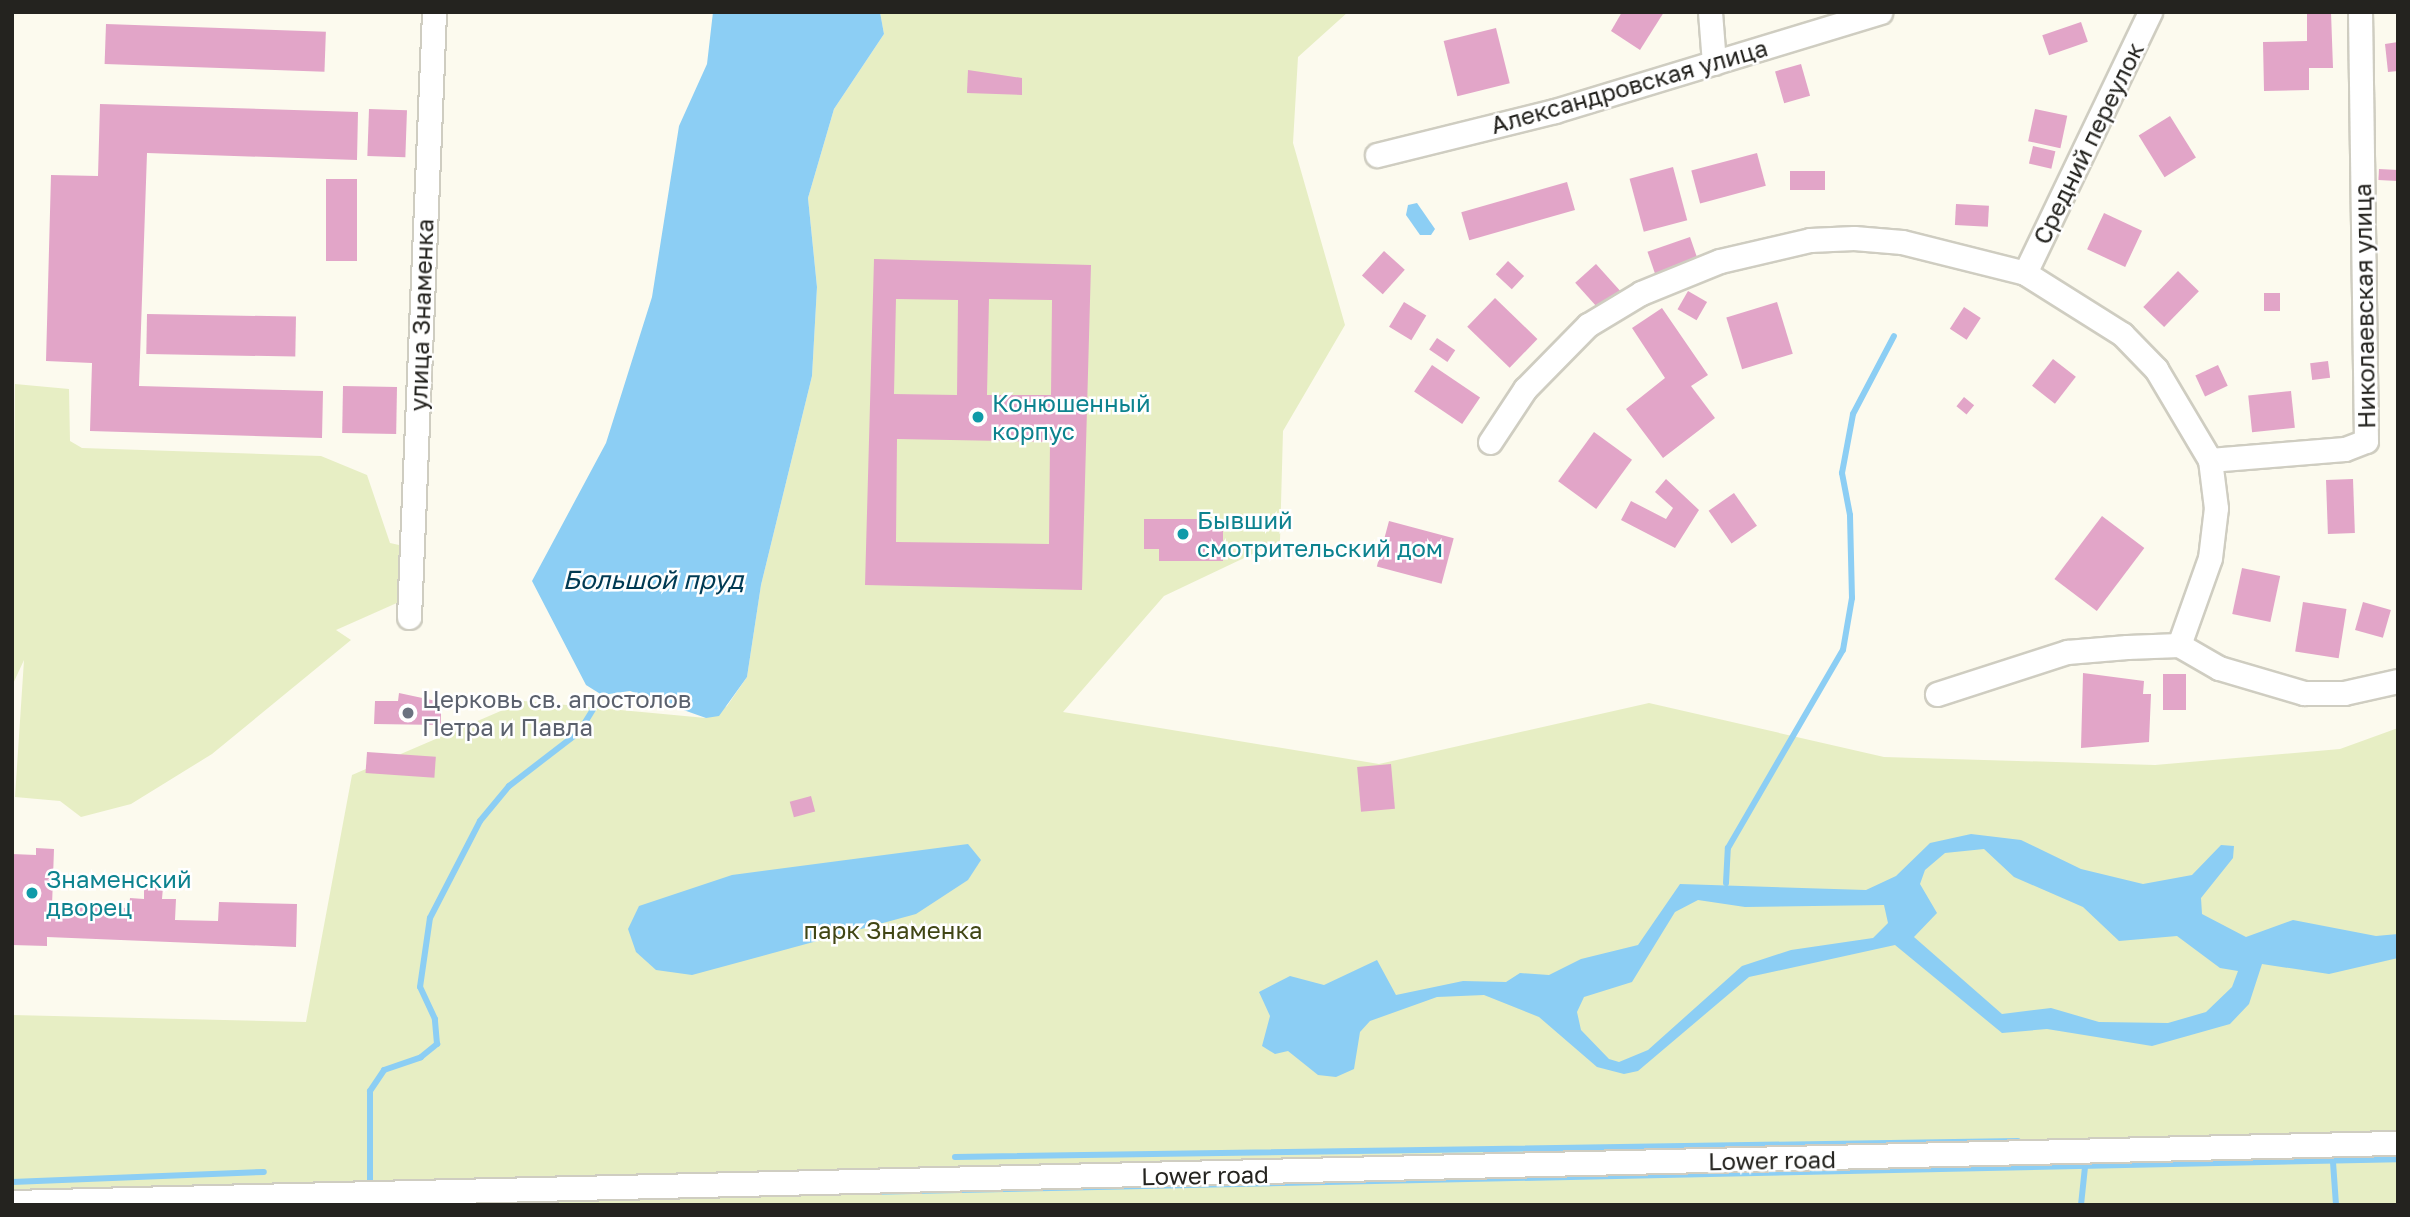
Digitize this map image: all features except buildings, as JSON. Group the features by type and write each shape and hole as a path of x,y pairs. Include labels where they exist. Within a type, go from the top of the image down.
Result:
{"street":[{"name":"улица Знаменка","path":"409,617 433,12"},
{"path":"1710,12 1714,63"},
{"name":"Александровская улица","path":"1377,155 1714,63 1881,12"},
{"name":"Средний переулок","path":"2025,273 2150,12"},
{"name":"Николаевская улица","path":"2210,460 2367,441 2360,12"},
{"path":"1489,442 1525,389 1588,325 1640,293 1720,261 1810,240 1854,238 1928,247 2025,273 2122,334 2148,360 2210,460 2216,508 2210,558 2179,645"},
{"path":"1937,694 2067,652 2179,645 2230,672 2304,693 2344,693 2398,681"},
{"name":"Lower road","path":"12,1202 384,1189 961,1181 2398,1143"}],"green space":[{"name":"парк Знаменка","path":"880,12 1348,12 1298,57 1293,143 1345,325 1283,431 1280,541 1164,596 1063,712 1379,764 1649,703 1884,757 2155,765 2340,749 2398,728 2398,1205 12,1205 12,1015 306,1022 352,775 524,701 706,718 727,706 747,677 761,585 812,376 817,287 808,198 834,109 884,34"},
{"path":"15,384 69,389 70,441 82,448 321,456 367,475 390,543 417,549 425,567 417,594 336,630 351,640 212,754 131,804 81,817 60,801 15,797 24,660 12,686"}],"water":[{"name":"Большой пруд","path":"713,12 880,12 884,34 834,109 808,198 817,287 812,376 761,585 747,677 719,716 706,718 630,691 602,695 586,685 532,581 606,443 652,297 679,126 707,64"},
{"path":"1417,203 1435,229 1431,235 1420,235 1406,215 1408,205"},
{"path":"1971,834 2021,840 2081,869 2143,884 2192,875 2221,845 2234,846 2233,858 2201,898 2202,914 2246,937 2293,920 2376,936 2398,934 2398,958 2329,974 2262,964 2249,1004 2230,1024 2152,1046 2047,1029 2002,1033 1895,945 1749,977 1638,1071 1624,1074 1597,1067 1539,1017 1484,995 1437,997 1370,1021 1360,1032 1354,1069 1336,1077 1318,1075 1288,1051 1275,1054 1262,1046 1270,1016 1259,992 1290,976 1324,985 1377,960 1396,995 1463,981 1506,982 1520,973 1549,975 1581,959 1638,945 1680,884 1866,890 1896,876 1930,843","holes":["1984,849 2014,877 2083,907 2119,941 2177,936 2220,968 2238,971 2232,987 2206,1012 2168,1023 2099,1022 2051,1008 2002,1014 1914,937 1937,913 1920,884 1925,870 1945,853","1698,900 1745,907 1884,905 1888,923 1873,938 1791,950 1742,966 1648,1050 1619,1062 1609,1059 1581,1030 1577,1012 1584,997 1632,982 1675,912"]},
{"path":"968,844 981,860 968,880 916,914 692,975 656,970 636,952 628,929 639,906 732,875"}],"waterway":[{"path":"1726,883 1728,848 1843,650 1852,598 1850,515 1842,473 1853,414 1894,336"},
{"path":"370,1205 370,1091 384,1070 421,1057 437,1044 435,1019 420,987 430,918 480,821 509,786 579,732 602,695"},
{"path":"955,1157 2018,1141"},
{"path":"867,1192 2398,1159"},
{"path":"2333,1162 2336,1205"},
{"path":"2081,1205 2085,1168"},
{"path":"12,1182 264,1172"}],"place":[{"name":"Конюшенный корпус","path":"978,417"},
{"name":"Бывший смотрительский дом","path":"1183,534"},
{"name":"Церковь св. апостолов Петра и Павла","path":"408,713"},
{"name":"Знаменский дворец","path":"32,893"}]}
